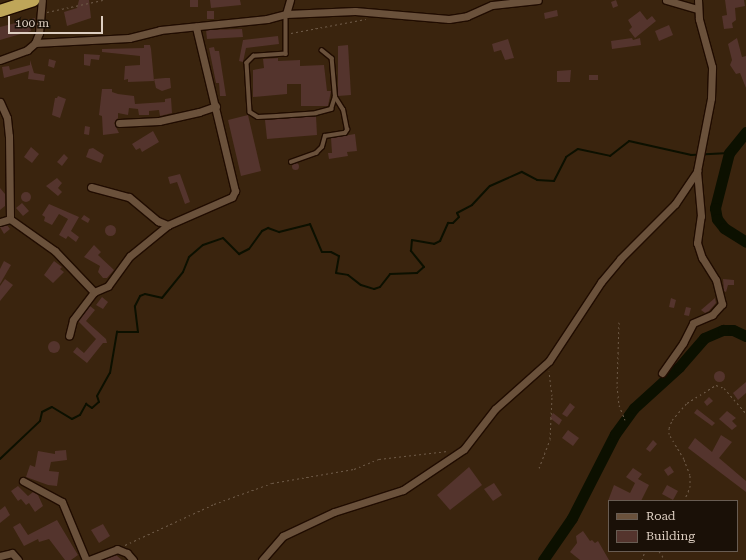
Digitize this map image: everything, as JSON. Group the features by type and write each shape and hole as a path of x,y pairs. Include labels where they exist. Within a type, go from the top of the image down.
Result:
{"highway":[{"path":"0,11 27,1"}],"street":[{"path":"0,60 26,50 35,43 39,33 42,0"},
{"path":"286,14 290,0"},
{"path":"35,43 130,38 160,30 247,22 286,14 377,13 458,19 492,5 538,0"},
{"path":"666,0 698,8"},
{"path":"662,373 683,343 693,323 712,315 722,304 716,280 702,258 697,243 701,216 698,168 704,142 712,67 698,8 698,0"},
{"path":"69,336 73,320 94,292 108,286 130,256 168,225 226,201 235,191 196,27"},
{"path":"0,102 7,118 9,136 10,219"},
{"path":"119,123 159,121 199,112 216,106"},
{"path":"262,560 275,544 293,531 334,512 403,490 464,449 495,409 549,361 601,282 620,259 675,204 698,168"},
{"path":"91,187 129,197 158,221 168,225"},
{"path":"0,222 10,219"},
{"path":"10,219 55,251 94,292"},
{"path":"23,481 62,502 86,560"},
{"path":"89,560 117,548 128,553 133,560"},
{"path":"0,556 12,553 18,560"}],"lane":[{"path":"286,14 286,54 254,56 247,63 250,112 258,117 316,113 331,109 335,98 332,60 322,50"},
{"path":"291,162 316,153 322,147 325,136 345,134 347,130 343,110 335,98"}],"path":[{"path":"41,12 52,13 102,0"},
{"path":"287,34 364,21 377,13"},
{"path":"619,322 617,386 619,405 625,420"},
{"path":"539,468 550,439 552,396 549,361"},
{"path":"684,500 690,487 690,475 684,459 670,434 669,428 672,420 687,403 716,385 724,388 746,413"},
{"path":"117,548 214,504 272,483 354,469 379,459 450,451"}],"building":[{"path":"79,0 89,0 91,18 67,26 64,12 77,8"},
{"path":"190,0 198,0 198,7 190,7"},
{"path":"210,0 240,0 241,5 211,8"},
{"path":"616,0 618,6 613,8 611,2"},
{"path":"725,0 744,0 745,6 735,8 736,20 732,23 733,28 724,29 722,16 727,15"},
{"path":"557,10 558,16 545,19 544,13"},
{"path":"207,11 214,11 214,19 207,19"},
{"path":"640,11 647,20 652,16 656,21 635,38 629,30 632,27 628,20"},
{"path":"35,18 35,25 30,26 31,31 0,40 0,27"},
{"path":"669,25 673,35 659,41 655,31"},
{"path":"242,29 243,37 207,39 206,30"},
{"path":"278,36 279,44 246,48 243,62 239,61 243,40"},
{"path":"632,38 633,40 640,38 641,45 612,49 611,41"},
{"path":"737,38 742,57 746,56 746,88 740,73 736,74 730,65 732,60 728,44"},
{"path":"508,39 514,58 505,60 501,50 494,52 492,44"},
{"path":"144,45 150,45 154,81 128,82 128,79 124,80 125,66 140,65 140,56 102,52 102,49 144,48"},
{"path":"348,45 351,95 338,96 338,46"},
{"path":"214,47 215,51 219,51 226,96 220,96 219,83 216,83 209,48"},
{"path":"84,54 100,55 99,60 91,59 90,66 84,65"},
{"path":"278,58 278,61 300,60 300,66 324,65 327,91 331,91 328,106 301,106 301,84 287,84 287,94 253,97 253,70 264,68 263,59"},
{"path":"49,59 56,61 54,68 48,66"},
{"path":"30,60 34,73 45,75 44,81 28,79 29,71 4,78 2,67 9,66 10,70 30,65"},
{"path":"571,70 570,82 557,82 557,71"},
{"path":"589,75 598,75 598,80 589,80"},
{"path":"170,78 171,88 162,91 156,88 154,79"},
{"path":"102,89 112,89 112,92 118,94 134,96 135,104 165,102 165,99 171,98 172,113 160,116 159,110 149,111 149,115 139,115 138,109 129,108 128,115 118,113 118,118 114,123 119,133 103,135 102,116 99,115"},
{"path":"58,96 66,99 60,118 52,115 55,98"},
{"path":"248,115 261,171 241,176 228,120"},
{"path":"316,116 317,135 267,139 265,120"},
{"path":"85,126 90,127 89,135 84,134"},
{"path":"153,131 159,142 142,152 140,148 136,150 132,144"},
{"path":"355,134 357,151 347,152 348,156 329,159 328,153 332,153 331,138"},
{"path":"31,147 39,154 32,163 24,157"},
{"path":"93,148 104,155 101,163 86,157 89,149"},
{"path":"64,154 68,158 62,166 57,162"},
{"path":"295,163 298,166 295,169 292,166"},
{"path":"180,174 190,202 185,204 177,182 170,184 168,177"},
{"path":"57,178 62,183 58,188 62,192 58,196 46,186"},
{"path":"0,188 5,194 5,206 0,210"},
{"path":"24,192 28,192 30,193 30,201 24,202 21,199 21,195"},
{"path":"22,203 29,211 23,216 16,208"},
{"path":"49,204 79,217 71,231 79,237 76,242 68,236 66,239 59,235 68,219 59,214 52,225 44,221 45,217 42,215"},
{"path":"84,215 90,219 88,223 81,219"},
{"path":"110,224 114,226 116,230 114,234 110,236 106,234 104,230 106,226"},
{"path":"7,225 10,229 4,234 0,227"},
{"path":"94,245 101,252 98,255 114,270 107,278 103,278 98,272 100,266 84,257"},
{"path":"4,261 11,265 0,284 0,269"},
{"path":"54,261 62,267 60,269 64,272 53,283 44,275"},
{"path":"5,279 13,285 0,301 0,286"},
{"path":"723,279 734,280 734,285 728,285 726,292 724,291"},
{"path":"102,297 108,302 103,309 96,305"},
{"path":"671,298 676,300 674,308 669,307"},
{"path":"715,298 716,303 709,311 705,313 701,310"},
{"path":"90,306 95,310 86,321 106,339 107,343 103,343 87,363 73,352 77,347 84,353 96,339 78,321"},
{"path":"686,307 691,308 689,316 684,315"},
{"path":"54,341 58,343 60,347 58,351 54,353 50,351 48,347 50,343"},
{"path":"717,371 721,371 723,372 723,380 717,381 714,378 714,374"},
{"path":"746,382 746,393 738,400 733,393"},
{"path":"709,397 713,401 707,406 704,402"},
{"path":"570,403 575,407 567,417 562,414"},
{"path":"697,409 715,423 712,426 694,413"},
{"path":"727,411 736,418 732,421 737,426 732,430 719,419"},
{"path":"553,413 562,420 559,425 550,418"},
{"path":"568,430 579,438 573,446 562,438"},
{"path":"721,435 732,442 719,458 746,481 746,492 688,448 695,438 712,452"},
{"path":"653,440 657,444 650,452 646,449"},
{"path":"66,450 67,460 51,462 49,471 59,472 57,486 48,485 26,477 30,465 35,467 38,451 55,454 55,451"},
{"path":"670,466 674,472 668,476 664,470"},
{"path":"469,467 482,485 450,510 437,495"},
{"path":"633,468 642,474 638,479 649,485 642,500 608,500 614,485 630,493 635,483 626,477"},
{"path":"494,483 502,495 493,501 484,489"},
{"path":"667,485 678,491 673,500 662,494"},
{"path":"18,486 28,496 33,492 38,495 43,506 35,512 29,503 26,505 21,499 18,501 11,491"},
{"path":"5,506 10,515 0,523 0,510"},
{"path":"57,520 78,555 71,560 65,560 49,539 39,542 38,539 24,546 13,527 20,523 28,535"},
{"path":"103,524 110,536 99,543 91,530"},
{"path":"583,531 590,541 592,540 595,543 598,541 609,560 580,560 570,552 577,543 576,536"},
{"path":"116,555 122,560 103,560"}],"waterway":[{"path":"746,132 729,153 715,208 717,219 724,228 746,242"},
{"path":"0,459 40,421 42,412 52,407 72,419 80,415 86,404 92,408 99,402 97,396 110,373 117,332 138,332 135,306 140,296 145,294 162,298 183,272 189,257 203,245 223,238 239,254 249,249 262,231 268,228 279,232 310,224 322,252 331,252 339,256 336,273 348,275 361,285 374,289 380,287 390,274 417,273 424,267 411,251 412,240 434,244 440,241 448,223 453,223 459,217 457,213 472,205 490,186 522,172 537,180 554,181 566,157 578,149 610,156 629,141 691,155 729,153"},
{"path":"543,560 572,518 615,434 634,408 679,367 704,338 723,330 733,330 746,336"}]}
